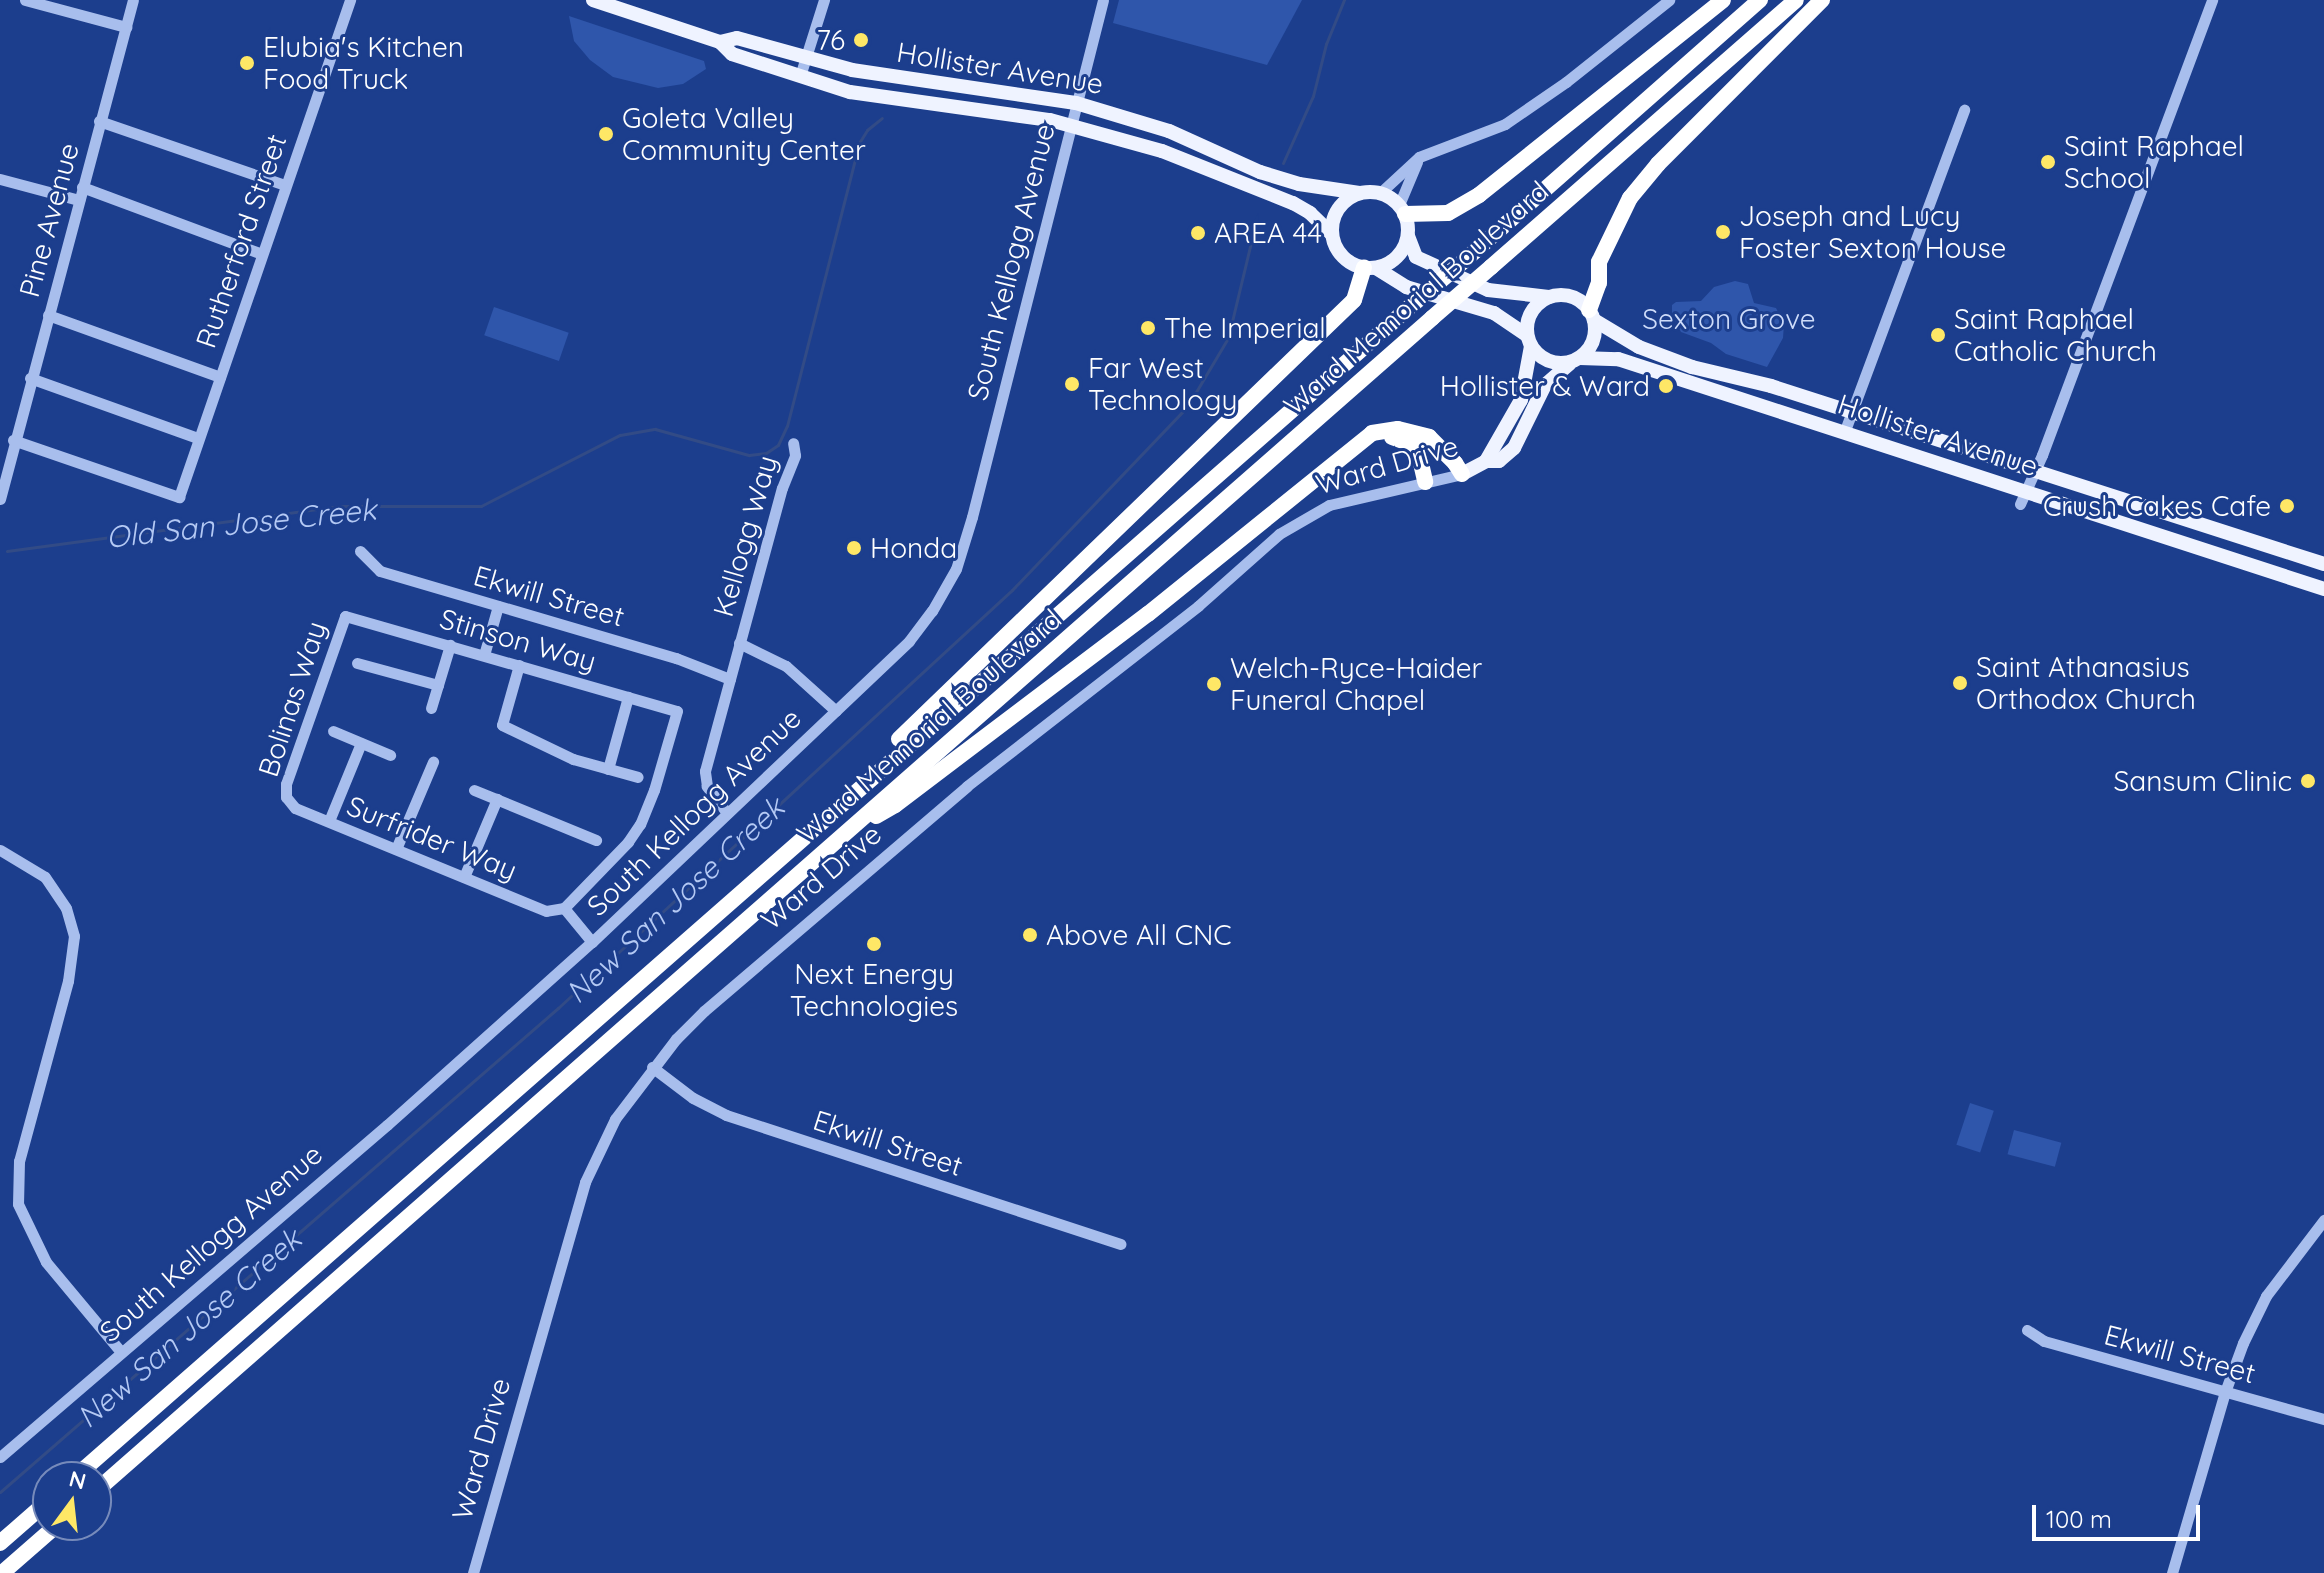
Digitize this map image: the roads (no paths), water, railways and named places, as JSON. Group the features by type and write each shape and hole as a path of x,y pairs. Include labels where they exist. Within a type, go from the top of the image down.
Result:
{"highway":[{"path":"1402,210 1448,213 1479,195 1723,0"},
{"name":"Ward Memorial Boulevard","path":"93,1461 1760,0"},
{"name":"Ward Memorial Boulevard","path":"112,1477 1796,0"},
{"path":"1592,315 1599,283 1599,262 1630,198 1658,164 1822,0"},
{"path":"833,811 891,747 1354,300 1370,268"},
{"path":"850,830 908,796 1148,614 1350,448 1384,430 1416,432 1442,448 1462,474"},
{"path":"1366,439 1399,437 1417,446 1425,482"},
{"path":"0,1543 32,1515"},
{"path":"2,1573 39,1541"}],"main road":[{"name":"Hollister Avenue","path":"593,0 720,42 732,54 800,76 883,98 1070,124 1185,158 1293,203 1310,213 1332,234"},
{"name":"Hollister Avenue","path":"720,42 737,38 806,59 896,78 1076,103 1169,131 1260,172 1299,184 1359,193"},
{"path":"1359,193 1380,193 1402,210 1416,257 1488,290 1572,297 1592,315 1593,341 1575,360 1548,361 1529,340 1494,313 1406,287 1342,256 1332,234 1338,209 1359,193"},
{"path":"1370,268 1397,257 1408,236"},
{"path":"1529,340 1531,312 1549,297"},
{"name":"Hollister Avenue","path":"1592,315 1631,343 1692,367 1771,386 2324,564"},
{"name":"Ward Drive","path":"1486,461 1521,400 1529,340"},
{"name":"Hollister Avenue","path":"1575,360 1618,359 1844,433 2023,497 2324,589"},
{"name":"Ward Drive","path":"1462,474 1486,461 1499,461 1514,448 1545,385 1575,360"}],"street":[{"path":"25,0 126,27"},
{"name":"Pine Avenue","path":"0,499 13,440 133,0"},
{"name":"Rutherford Street","path":"13,440 179,497 350,0"},
{"path":"800,76 824,0"},
{"name":"South Kellogg Avenue","path":"0,1457 387,1125 592,942 909,641 932,611 956,569 1103,0"},
{"path":"2023,497 2212,0"},
{"path":"1380,193 1419,157 1505,124 1566,82 1663,2"},
{"path":"1844,433 1964,110"},
{"path":"99,121 285,185"},
{"path":"1402,210 1419,157"},
{"path":"0,179 79,200"},
{"path":"82,187 262,254"},
{"path":"48,315 220,377"},
{"path":"30,378 198,438"},
{"name":"Kellogg Way","path":"727,813 707,786 705,771 795,455 793,443"},
{"name":"Ward Drive","path":"473,1573 585,1182 615,1119 652,1067 704,1011 869,870 980,777 1198,606 1279,534 1329,505 1462,474"},
{"name":"Ekwill Street","path":"360,551 380,571 676,658 730,679"},
{"path":"484,655 498,606"},
{"name":"Stinson Way","path":"345,616 677,711 654,790 640,824 628,842 564,908"},
{"name":"Bolinas Way","path":"286,797 286,784 345,616"},
{"name":"Kellogg Way","path":"739,643 786,666 836,711"},
{"path":"431,708 450,645"},
{"path":"357,663 438,685"},
{"path":"519,665 502,725 573,759 638,777"},
{"path":"608,769 628,697"},
{"path":"333,731 390,755"},
{"path":"329,821 361,743"},
{"path":"396,849 433,762"},
{"path":"474,790 596,840"},
{"name":"Surfrider Way","path":"286,797 295,808 546,911 564,908"},
{"path":"464,877 497,799"},
{"path":"0,850 45,877 66,908 74,936 68,981 19,1161 18,1204 46,1262 121,1352"},
{"path":"564,908 592,942"},
{"name":"Ekwill Street","path":"652,1067 693,1098 726,1115 1120,1244"},
{"path":"2172,1573 2225,1392 2261,1304 2324,1220"},
{"name":"Ekwill Street","path":"2027,1330 2044,1341 2324,1419"}],"waterway":[{"path":"1283,163 1313,96 1326,44 1344,0"},
{"name":"Old San Jose Creek","path":"7,551 339,506 481,506 620,435 655,429 749,455 766,453 778,445 787,426 859,143 867,130 882,118"},
{"name":"New San Jose Creek","path":"0,1492 558,1008 1012,590 1187,407 1228,338 1253,234"}],"place":[{"name":"76","path":"861,40"},
{"name":"Elubia's Kitchen Food Truck","path":"247,63"},
{"name":"Goleta Valley Community Center","path":"606,134"},
{"name":"Saint Raphael School","path":"2048,162"},
{"name":"Joseph and Lucy Foster Sexton House","path":"1723,232"},
{"name":"AREA 44","path":"1198,233"},
{"name":"The Imperial","path":"1148,328"},
{"name":"Saint Raphael Catholic Church","path":"1938,335"},
{"name":"Far West Technology","path":"1072,384"},
{"name":"Hollister & Ward","path":"1666,386"},
{"name":"Crush Cakes Cafe","path":"2287,506"},
{"name":"Honda","path":"854,548"},
{"name":"Saint Athanasius Orthodox Church","path":"1960,683"},
{"name":"Welch-Ryce-Haider Funeral Chapel","path":"1214,684"},
{"name":"Sansum Clinic","path":"2308,781"},
{"name":"Above All CNC","path":"1030,935"},
{"name":"Next Energy Technologies","path":"874,944"}],"park label":[{"name":"Sexton Grove","path":"1729,319"}]}
